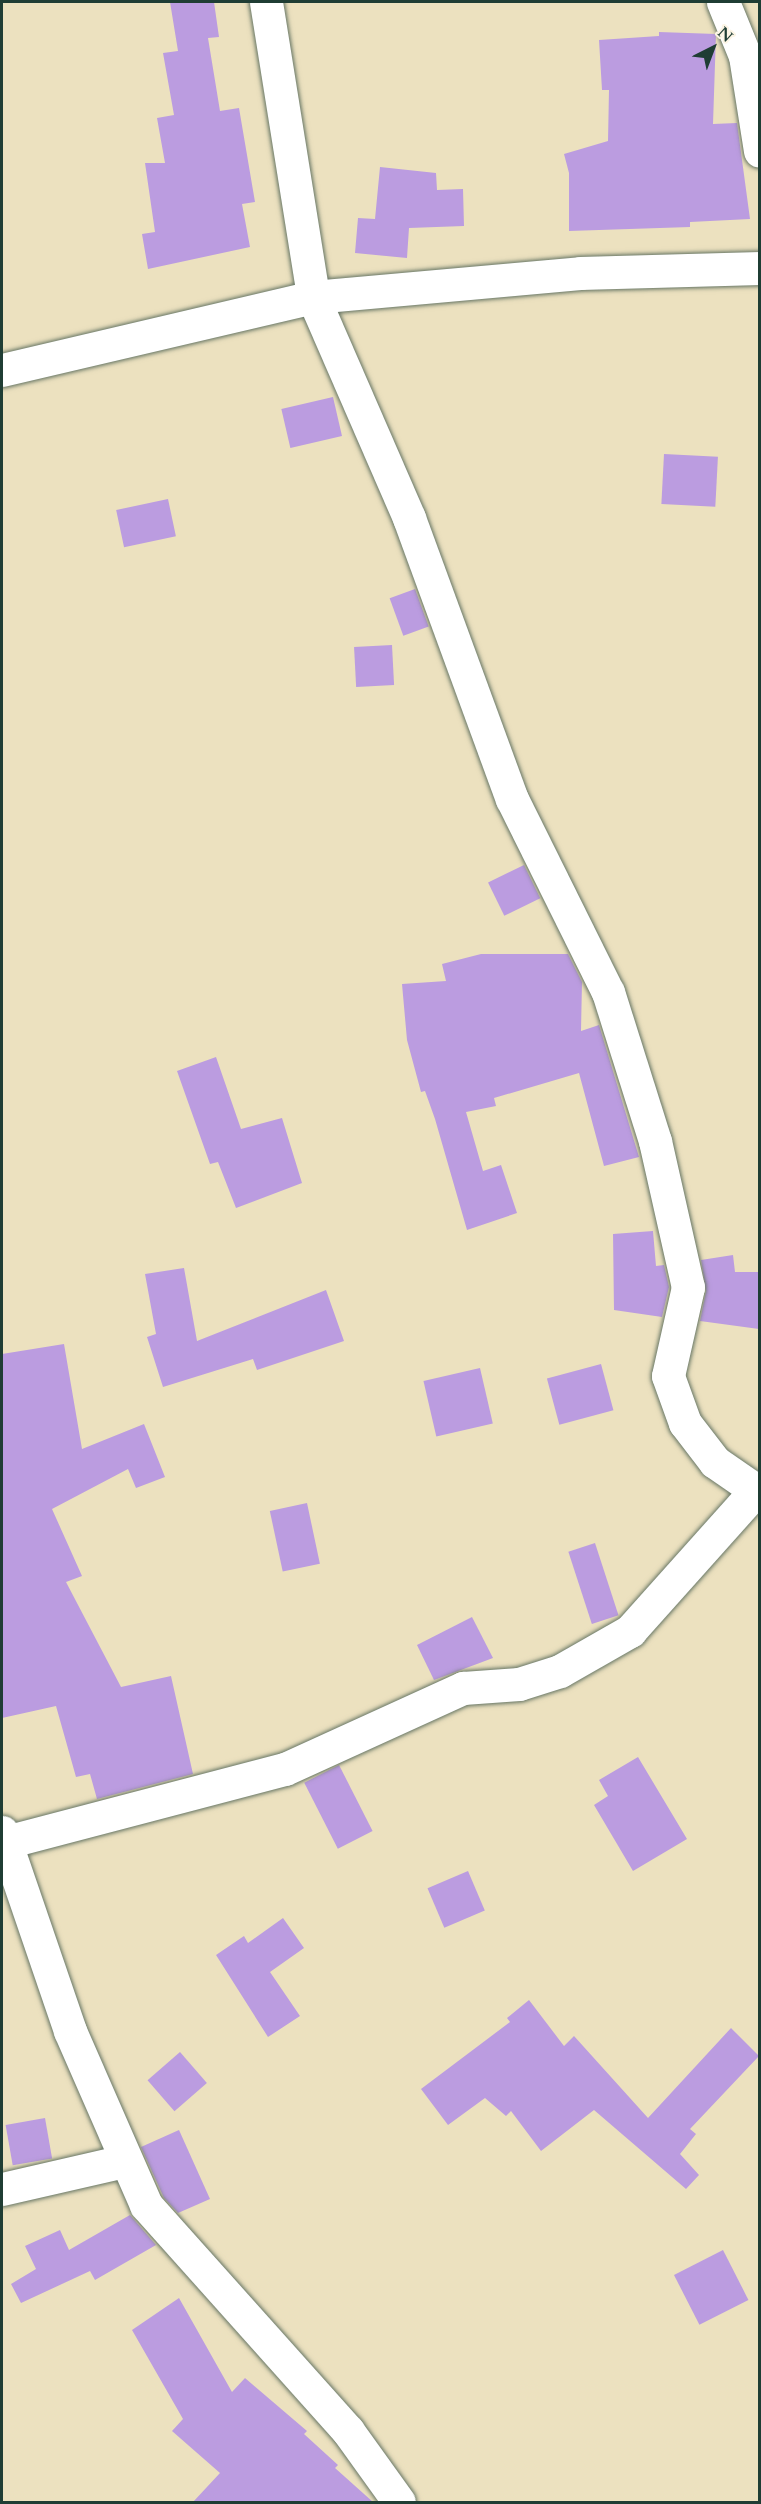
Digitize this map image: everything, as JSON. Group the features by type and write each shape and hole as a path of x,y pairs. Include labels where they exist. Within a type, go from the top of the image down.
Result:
{"street":[{"path":"266,2 313,297 409,518 512,799 608,992 655,1141 688,1287 668,1376 685,1423 715,1462 757,1492 630,1632 560,1671 519,1684 464,1688 285,1769 4,1837 70,2031 124,2161 146,2205 173,2240 348,2431 399,2502"},
{"path":"723,2 745,56 759,151"},
{"path":"2,370 313,297 580,273 759,268"},
{"path":"2,2189 124,2161"}],"building":[{"path":"170,2 214,2 219,37 208,38 220,111 239,108 255,202 242,204 250,247 148,269 142,234 155,232 145,163 165,163 157,118 174,115 163,53 178,51"},
{"path":"659,32 716,34 713,124 737,123 750,219 690,222 690,227 569,231 569,173 564,154 608,141 609,90 602,90 599,40 659,36"},
{"path":"380,167 436,173 437,190 463,189 464,226 409,228 407,258 355,253 358,218 375,219"},
{"path":"333,397 342,436 290,448 281,409"},
{"path":"664,454 718,457 715,507 661,504"},
{"path":"168,499 176,536 124,547 116,510"},
{"path":"415,589 429,627 403,636 390,598"},
{"path":"392,645 394,685 356,687 354,647"},
{"path":"524,865 540,898 504,916 488,883"},
{"path":"481,954 568,954 582,982 581,1031 599,1025 639,1157 604,1166 579,1073 494,1098 496,1106 466,1112 483,1171 501,1165 517,1213 467,1230 435,1119 425,1091 421,1092 407,1040 402,984 446,981 442,964"},
{"path":"216,1057 241,1129 282,1118 302,1183 236,1208 218,1162 210,1164 177,1071"},
{"path":"653,1231 656,1266 664,1265 669,1287 662,1317 614,1310 613,1234"},
{"path":"733,1255 735,1272 759,1272 759,1329 700,1321 706,1291 701,1260"},
{"path":"184,1268 197,1341 326,1290 344,1341 257,1370 253,1359 163,1387 147,1337 156,1334 145,1274"},
{"path":"64,1344 82,1449 144,1424 165,1477 136,1488 128,1469 52,1509 82,1576 66,1582 121,1687 171,1676 193,1774 97,1799 90,1774 76,1777 56,1706 2,1718 2,1354"},
{"path":"601,1364 613,1410 559,1425 547,1378"},
{"path":"480,1368 493,1424 436,1437 423,1381"},
{"path":"307,1503 320,1564 283,1572 270,1511"},
{"path":"595,1543 618,1615 592,1624 568,1552"},
{"path":"472,1617 493,1658 434,1680 417,1645"},
{"path":"638,1757 687,1839 633,1871 594,1805 608,1796 599,1780"},
{"path":"339,1765 373,1831 338,1849 304,1783"},
{"path":"468,1871 485,1911 444,1928 427,1888"},
{"path":"283,1918 304,1948 270,1972 300,2016 268,2037 216,1955 244,1936 248,1943"},
{"path":"529,2000 564,2046 574,2036 648,2118 731,2028 759,2056 690,2129 696,2134 680,2154 699,2175 686,2189 594,2110 541,2151 511,2111 506,2116 485,2098 448,2125 421,2089 510,2022 507,2018"},
{"path":"180,2052 207,2083 174,2111 148,2080"},
{"path":"45,2118 52,2158 13,2165 6,2125"},
{"path":"179,2130 210,2199 178,2213 164,2198 141,2147"},
{"path":"130,2215 156,2245 95,2280 90,2271 21,2303 11,2284 36,2269 25,2246 60,2230 69,2250"},
{"path":"723,2250 748,2300 699,2325 674,2275"},
{"path":"179,2298 232,2392 245,2378 307,2431 304,2434 338,2465 335,2468 373,2502 193,2502 220,2473 172,2431 183,2419 132,2330"}]}
